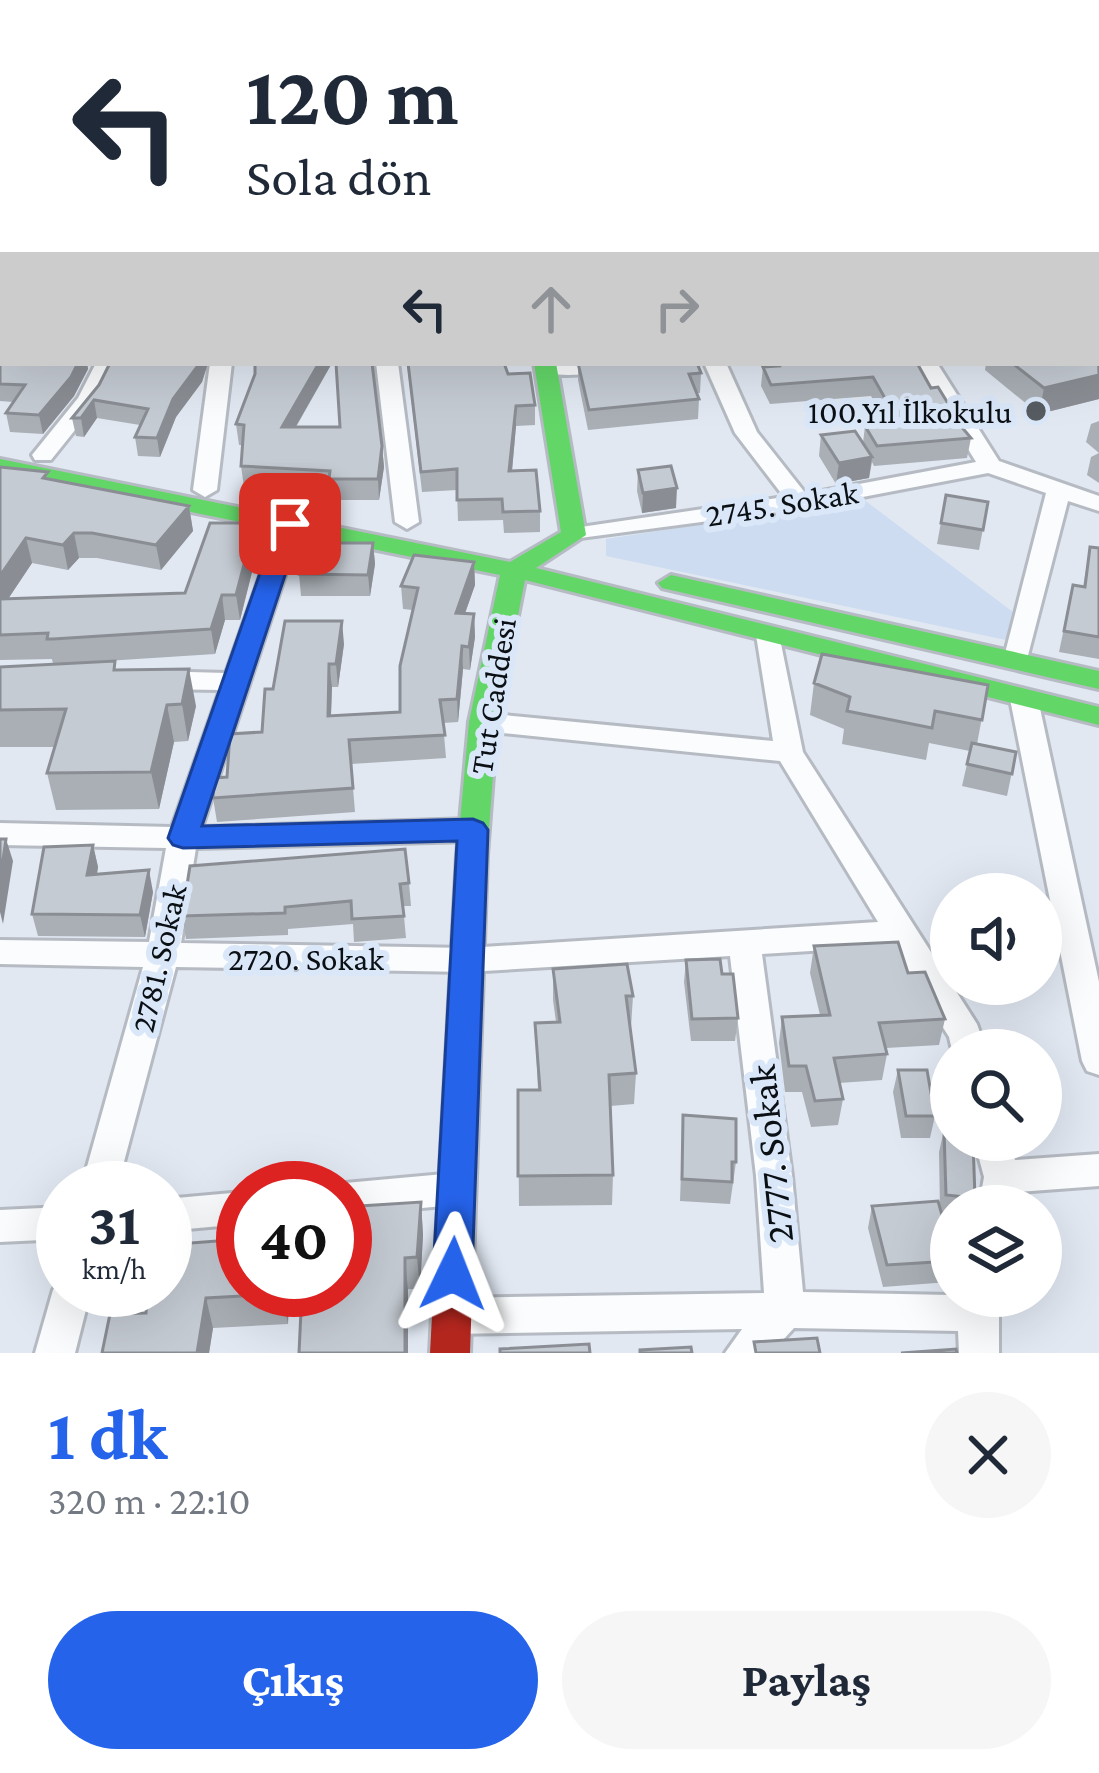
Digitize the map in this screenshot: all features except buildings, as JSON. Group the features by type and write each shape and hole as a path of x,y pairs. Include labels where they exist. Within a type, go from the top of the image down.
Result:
{"main road":[{"path":"546,366 574,536"},
{"path":"0,445 205,490 406,522 1099,680"},
{"path":"0,466 514,570 1099,716"},
{"name":"Tut Caddesi","path":"450,1335 473,830 483,722 514,570 574,536"}],"street":[{"path":"43,454 88,400 105,366"},
{"path":"205,490 221,366"},
{"path":"387,366 406,522"},
{"path":"717,366 746,433 800,502"},
{"path":"928,366 990,466 1099,504"},
{"name":"2745. Sokak","path":"574,536 800,502 990,466"},
{"path":"1016,661 1058,493"},
{"name":"2781. Sokak","path":"106,1161 162,958 183,838 290,524"},
{"path":"769,635 790,752 962,1029"},
{"path":"117,679 233,682"},
{"path":"1024,699 1099,1061"},
{"path":"483,722 790,752"},
{"path":"0,834 183,838 473,830"},
{"name":"2720. Sokak","path":"0,952 467,960 901,933"},
{"name":"2777. Sokak","path":"745,940 785,1310"},
{"path":"1028,1185 1099,1170"},
{"path":"372,1197 455,1190"},
{"path":"0,1226 36,1224"},
{"path":"450,1335 785,1310 930,1306"},
{"path":"745,1353 785,1310"},
{"path":"56,1353 65,1317"},
{"path":"978,1317 979,1353"}],"shaded area":[{"path":"863,499 1013,612 1006,640 606,556 606,539"}],"traffic: fast":[{"path":"472,855 483,722 514,570 574,535 546,366"},
{"path":"0,466 514,570 1099,716"},
{"path":"671,583 1099,680"}],"traffic: jam":[{"path":"450,1353 472,855"}],"place":[{"name":"100.Yıl İlkokulu","path":"1036,411"}],"route":[{"path":"290,524 183,838 473,830 453,1274"}]}
